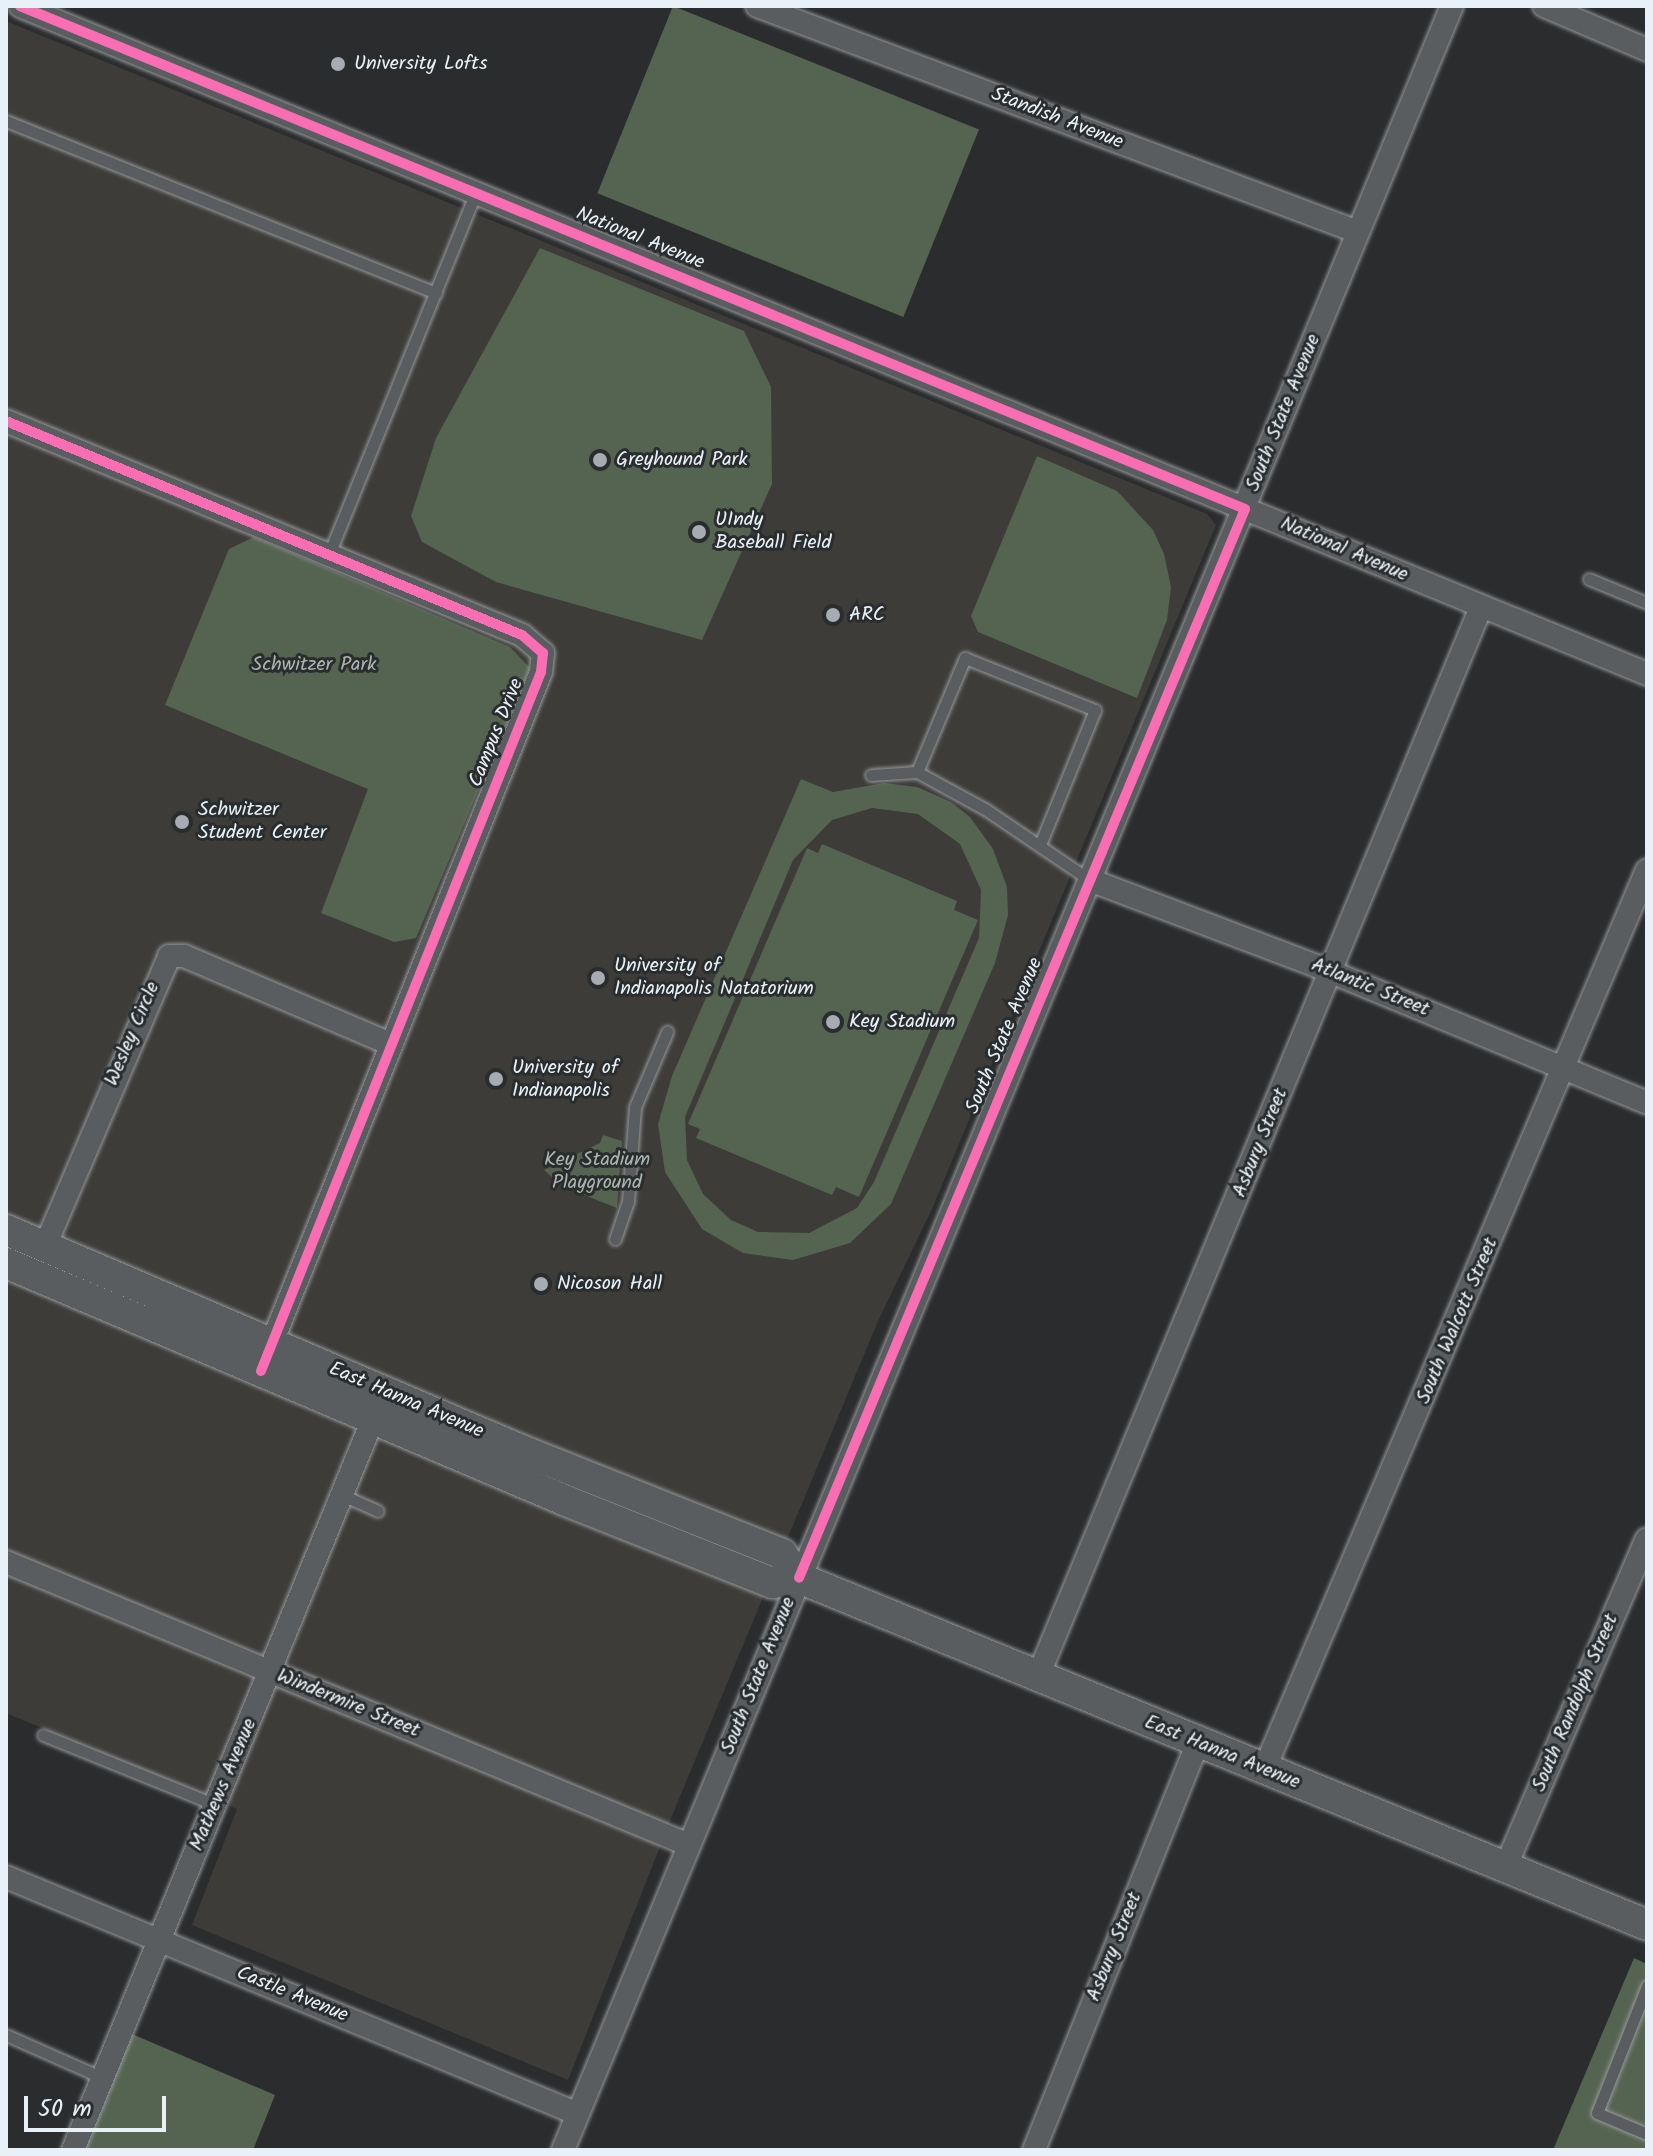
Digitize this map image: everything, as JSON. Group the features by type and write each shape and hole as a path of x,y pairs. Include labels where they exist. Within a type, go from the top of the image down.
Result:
{"main road":[{"name":"East Hanna Avenue","path":"6,1230 45,1246 266,1357 373,1419 773,1583 799,1578"},
{"name":"East Hanna Avenue","path":"6,1263 266,1357 782,1554 799,1578 1197,1744 1647,1925"}],"street":[{"name":"National Avenue","path":"20,6 1647,674"},
{"name":"Standish Avenue","path":"757,6 1358,232"},
{"name":"South State Avenue","path":"563,2150 1452,6"},
{"path":"1544,6 1647,50"},
{"name":"Campus Drive","path":"6,421 529,639 540,647 544,661 266,1357"},
{"name":"Asbury Street","path":"1038,1676 1481,607"},
{"name":"South Walcott Street","path":"1264,1770 1647,870"},
{"name":"Atlantic Street","path":"1090,880 1329,971 1647,1103"},
{"name":"Wesley Circle","path":"45,1246 169,956 184,956 390,1044"},
{"name":"Mathews Avenue","path":"73,2150 373,1419"},
{"name":"South Randolph Street","path":"1505,1868 1647,1539"},
{"name":"Windermire Street","path":"6,1562 689,1845"},
{"name":"Asbury Street","path":"1034,2150 1197,1744"},
{"name":"Castle Avenue","path":"6,1877 578,2114"}],"lane":[{"path":"6,121 436,293"},
{"path":"329,554 476,191"},
{"path":"1589,579 1647,603"},
{"path":"917,772 965,658 1095,710 1040,845"},
{"path":"871,775 917,772 1040,845 1090,880"},
{"path":"615,1239 628,1202 635,1107 667,1032"},
{"path":"342,1495 378,1511"},
{"path":"43,1735 216,1805"},
{"path":"1647,1986 1597,2113 1647,2134"},
{"path":"6,2035 103,2078"}],"shaded area":[{"name":"University of Indianapolis","path":"6,21 1207,514 1216,525 932,1209 878,1321 676,1806 568,2080 192,1925 237,1809 6,1713"}],"green space":[{"path":"673,6 979,130 903,317 597,193"},
{"name":"Greyhound Park","path":"540,248 744,331 771,387 772,484 702,640 496,582 422,542 411,516 436,438"},
{"path":"1037,456 1117,491 1153,530 1164,554 1171,587 1167,620 1137,698 978,632 971,616"},
{"name":"Schwitzer Park","path":"254,537 510,647 530,668 416,938 394,942 321,913 368,789 165,705 229,549"},
{"path":"801,779 833,792 884,783 917,787 951,802 970,817 993,849 1007,887 1008,915 995,963 891,1204 850,1243 793,1260 743,1253 702,1229 665,1172 658,1124 672,1076","holes":["872,808 918,814 960,844 981,890 979,938 874,1182 857,1208 809,1233 758,1232 731,1220 703,1194 687,1160 685,1117 793,860 832,820"]},
{"name":"Key Stadium","path":"822,844 957,901 954,910 978,920 859,1197 836,1187 832,1195 696,1138 700,1129 688,1124 807,848 818,853"},
{"name":"Key Stadium Playground","path":"603,1135 622,1141 617,1208 562,1186 544,1170 600,1143"},
{"path":"1634,1958 1647,1964 1647,2150 1553,2150"},
{"path":"132,2034 275,2095 253,2150 84,2150"}],"cycle path":[{"path":"20,6 1245,509 799,1578"},
{"path":"6,421 522,635 543,653 541,672 261,1371"}],"place":[{"name":"University Lofts","path":"338,64"},
{"name":"Greyhound Park","path":"600,460"},
{"name":"UIndy Baseball Field","path":"699,532"},
{"name":"ARC","path":"833,615"},
{"name":"Schwitzer Student Center","path":"182,822"},
{"name":"University of Indianapolis Natatorium","path":"598,978"},
{"name":"Key Stadium","path":"833,1022"},
{"name":"University of Indianapolis","path":"496,1079"},
{"name":"Nicoson Hall","path":"541,1284"}]}
